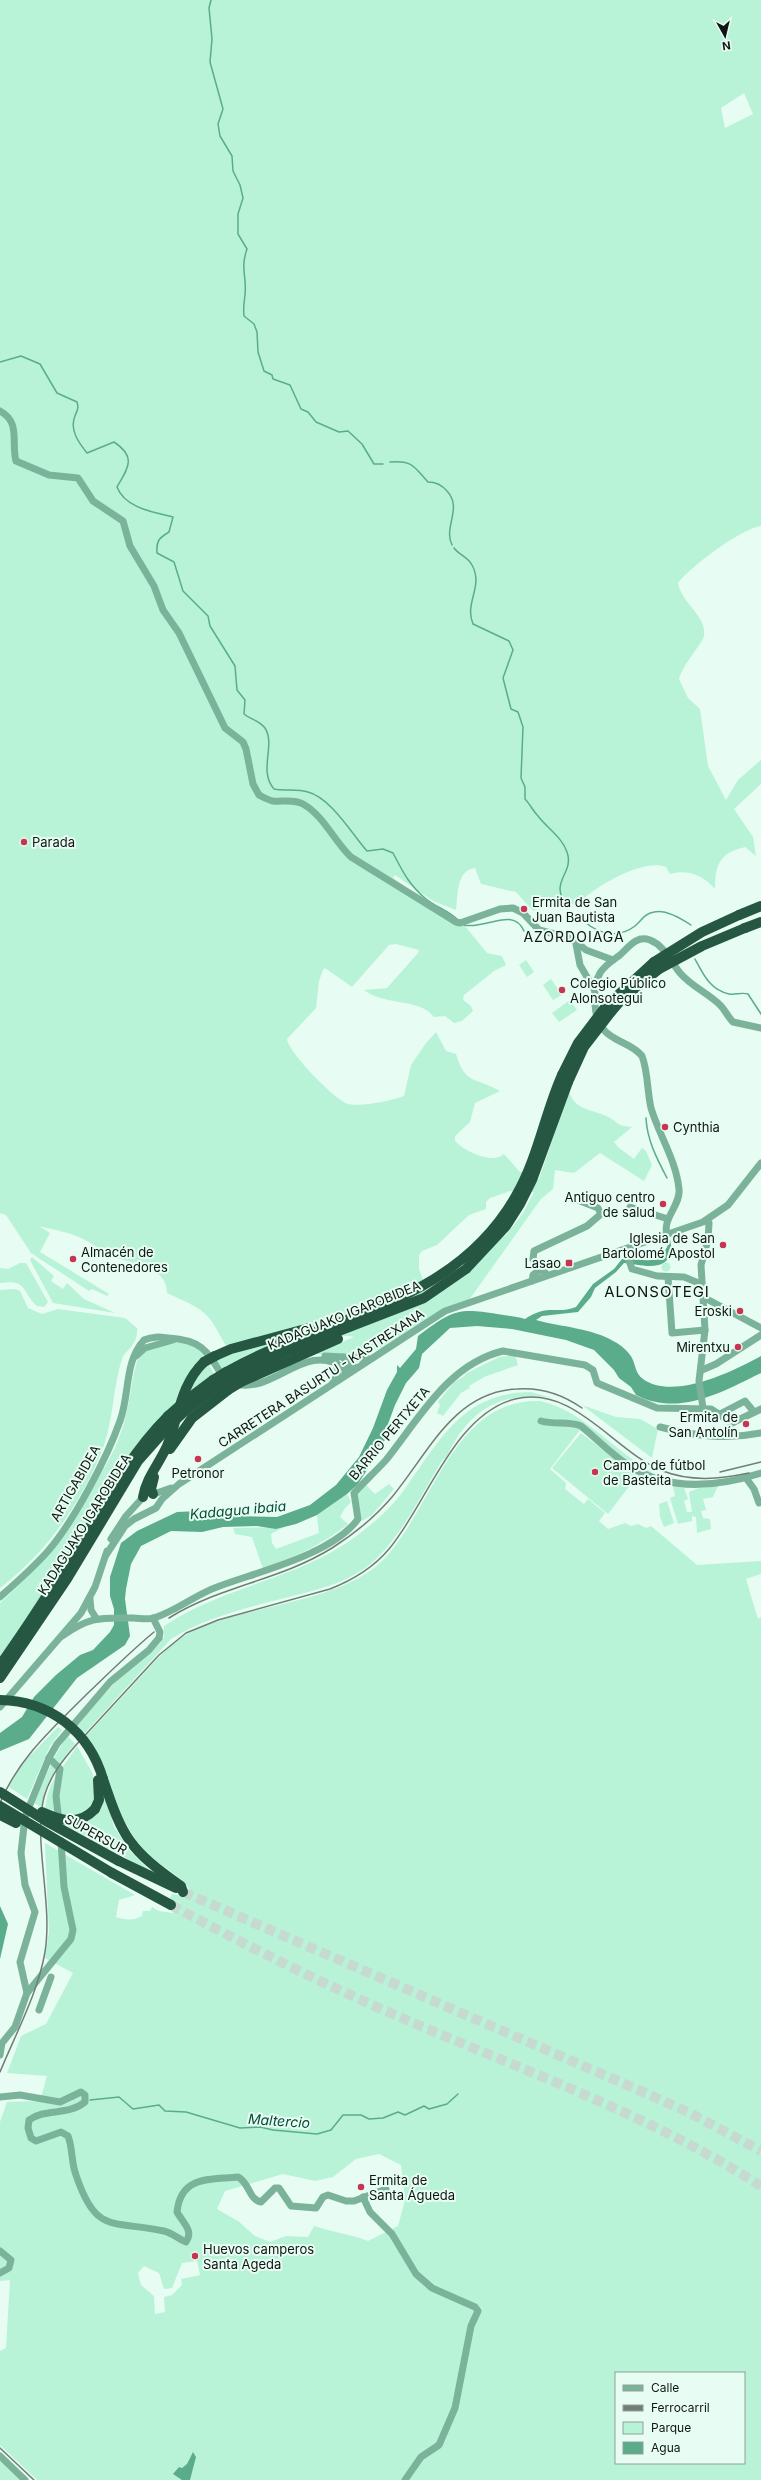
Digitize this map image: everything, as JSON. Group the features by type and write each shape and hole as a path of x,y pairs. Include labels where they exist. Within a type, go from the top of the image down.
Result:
{"highway":[{"name":"KADAGUAKO IGAROBIDEA","path":"233,1377 264,1352 342,1320 391,1302 432,1281 468,1256 490,1233 518,1193 565,1078 608,1009 623,998 657,966 697,935 761,906"},
{"name":"KADAGUAKO IGAROBIDEA","path":"657,966 761,922"},
{"name":"KADAGUAKO IGAROBIDEA","path":"0,1665 50,1591 120,1475 146,1439 214,1384 233,1377 287,1351 424,1298 466,1269 506,1226 532,1180 565,1078"},
{"path":"142,1498 144,1486 168,1444 183,1393 194,1373 204,1362 231,1349 342,1320"},
{"path":"154,1494 151,1486 156,1471 182,1431 201,1409 228,1390 233,1377"},
{"name":"KADAGUAKO IGAROBIDEA","path":"0,1678 70,1573 138,1461 169,1421"},
{"path":"0,1700 37,1705 64,1720 86,1742 96,1760 100,1780 99,1800 95,1809 82,1819 65,1821 37,1810 0,1787"},
{"path":"0,1706 29,1709 52,1719 65,1728 86,1753 100,1780"},
{"name":"SUPERSUR","path":"0,1792 46,1821 119,1861 183,1892 182,1886 147,1862 129,1841 100,1780"},
{"name":"SUPERSUR","path":"0,1806 110,1872 171,1905"},
{"path":"0,1815 86,1863 110,1872"}],"street":[{"path":"0,411 12,423 16,437 16,461 49,475 78,478 92,501 123,521 130,546 154,586 163,610 179,633 225,728 243,742 246,749 253,784 259,795 272,801 296,802 304,805 321,820 340,846 351,857 456,922 460,923 500,909 513,908 523,913 539,930 546,934 571,938 576,944 597,956 613,960"},
{"path":"666,1235 668,1219 679,1189 669,1152 651,1107 644,1061 638,1051 614,1038 603,1029 598,1021 596,986 600,972 638,939 654,942 662,949 680,973 720,1004 733,1022 761,1028"},
{"path":"576,944 580,964 596,993"},
{"name":"CARRETERA BASURTU - KASTREXANA","path":"179,1484 332,1383 445,1311 666,1235 707,1224 716,1214 735,1198 760,1167"},
{"path":"533,1259 534,1251 587,1226 601,1214 598,1208 575,1199"},
{"path":"630,1207 668,1219"},
{"path":"707,1224 700,1264 705,1330 700,1381 703,1405 716,1410 732,1423 761,1409"},
{"path":"625,1249 629,1266 644,1274 684,1277 701,1284"},
{"path":"532,1281 532,1275 537,1270 544,1271 547,1276"},
{"path":"668,1276 672,1333 705,1330"},
{"path":"702,1370 712,1366 760,1331 703,1297"},
{"path":"703,1308 712,1303"},
{"path":"134,1360 146,1348 151,1337 185,1339 197,1343 208,1354 224,1378 232,1383 244,1386 259,1383 329,1355 372,1358"},
{"name":"ARTIGABIDEA","path":"0,1597 49,1549 68,1522 109,1450 122,1415 129,1371 140,1345 151,1337"},
{"path":"146,1348 185,1339"},
{"name":"BARRIO PERTXETA","path":"153,1618 217,1587 276,1568 307,1555 338,1537 358,1519 354,1493 384,1461 436,1394 459,1373 482,1358 503,1351 585,1365 592,1370 597,1383 651,1406 671,1409 703,1405"},
{"path":"343,1357 348,1364 348,1369"},
{"path":"332,1383 348,1369 372,1358"},
{"path":"310,1362 321,1359 336,1362 348,1369"},
{"path":"703,1361 712,1366"},
{"path":"332,1383 338,1374 336,1362"},
{"path":"720,1414 744,1402 754,1412"},
{"path":"542,1421 551,1423 572,1423 581,1426 626,1464 638,1472 663,1481 700,1485 746,1478 761,1473"},
{"path":"660,1427 691,1435 719,1438 761,1433"},
{"path":"746,1478 754,1489 759,1503"},
{"path":"106,1555 126,1526 134,1519 151,1510 179,1484"},
{"path":"0,1706 81,1613 90,1598 110,1541 117,1528 147,1494 154,1494 179,1484"},
{"path":"154,1494 158,1504"},
{"path":"142,1498 143,1508 151,1510"},
{"path":"90,1598 91,1610 94,1618"},
{"path":"81,1613 88,1613 94,1618"},
{"path":"27,1993 20,1962 35,1912 25,1885 21,1854 25,1817 49,1758 57,1744 110,1682 149,1650 159,1638 160,1632 153,1618 94,1618 62,1636"},
{"path":"0,2055 2,2043 15,2027 27,1993 38,1981 54,1958 65,1949 73,1930 64,1887 63,1855 56,1796 60,1769 49,1758"},
{"path":"39,2010 51,1977"},
{"path":"0,2097 20,2094 60,2102 76,2093 81,2092 85,2095 85,2102 72,2109 36,2115 29,2120 28,2128 31,2138 36,2141 61,2132 68,2136 75,2174 88,2205 100,2217 115,2223 165,2231 186,2242 190,2237 190,2230 177,2212 178,2202 189,2188 198,2180 238,2177 244,2180 252,2197 257,2201 261,2202 275,2188 279,2188 291,2206 304,2205 316,2208 323,2197 328,2195 346,2201 386,2189"},
{"path":"363,2197 370,2212 392,2234 416,2274 432,2288 475,2308 478,2311 471,2326 452,2415 439,2445 421,2457 405,2480"},
{"path":"0,2251 9,2256 11,2263 9,2268 0,2273"},
{"path":"0,2456 25,2480"}],"green space":[{"path":"0,0 761,0 761,526 752,528 717,549 693,568 678,583 684,597 702,622 704,629 703,640 684,667 679,679 688,698 700,709 708,766 726,800 738,780 761,760 761,784 734,809 753,837 756,856 745,847 725,856 718,866 715,889 705,880 694,874 683,872 670,874 666,867 656,865 644,867 618,876 593,891 576,906 560,897 533,911 516,892 481,884 475,868 464,873 461,878 456,910 433,901 395,875 393,878 428,903 461,921 487,953 502,956 506,965 494,971 464,995 463,1000 471,1006 473,1011 462,1021 454,1023 445,1016 434,1017 428,1011 420,1007 381,998 364,990 387,988 419,950 396,944 389,945 352,987 325,968 319,981 316,1008 287,1039 295,1054 323,1085 342,1101 348,1104 360,1105 384,1102 404,1096 411,1065 426,1043 436,1032 446,1051 456,1054 463,1071 468,1076 500,1091 475,1103 470,1122 455,1136 455,1141 459,1145 465,1149 486,1157 499,1157 504,1154 519,1171 539,1179 569,1091 575,1102 584,1108 606,1116 620,1125 632,1127 614,1142 619,1148 634,1159 642,1148 646,1151 652,1165 644,1181 600,1153 574,1173 555,1170 553,1189 541,1199 469,1300 379,1351 377,1349 362,1356 315,1354 354,1337 330,1337 231,1364 221,1369 215,1358 230,1351 213,1323 201,1310 167,1293 165,1284 161,1277 154,1271 112,1256 78,1237 39,1226 50,1233 40,1252 109,1294 107,1296 92,1289 89,1291 31,1253 6,1215 0,1213","holes":["744,93 753,114 725,128 721,108","510,1191 534,1192 523,1213 506,1235 477,1254 462,1268 428,1293 419,1269 419,1255 422,1251 437,1245 469,1215 486,1209 486,1202 490,1198"]},
{"path":"526,960 534,972 527,977 519,965"},
{"path":"551,979 562,995 553,1000 543,985"},
{"path":"570,1000 577,1010 559,1022 552,1013"},
{"path":"32,1257 54,1276 51,1281 63,1289 67,1283 84,1299 115,1313 53,1303 30,1260"},
{"path":"666,1262 671,1267 666,1272 661,1267"},
{"path":"20,1263 26,1263 48,1302 44,1307 37,1306 20,1284 9,1282 0,1283 0,1268 8,1269"},
{"path":"15,1289 20,1291 28,1308 42,1314 58,1309 125,1318 137,1328 137,1333 135,1341 123,1356 117,1378 110,1423 104,1445 86,1486 62,1524 48,1542 33,1559 0,1588 0,1290"},
{"path":"179,1342 195,1346 206,1357 184,1383 174,1405 160,1417 119,1467 79,1537 0,1659 0,1603 29,1575 53,1548 85,1502 109,1460 118,1442 123,1425 139,1355 149,1349"},
{"path":"515,1355 518,1365 484,1377 461,1393 443,1416 437,1413 440,1405 438,1402 454,1382 465,1376 465,1374 499,1357"},
{"path":"208,1363 214,1374 184,1395 188,1387"},
{"path":"531,1392 552,1398 518,1397 503,1401 490,1406 466,1425 398,1533 381,1554 361,1571 327,1587 228,1614 184,1631 171,1639 84,1734 76,1725 120,1677 155,1648 164,1638 164,1626 213,1600 291,1571 317,1560 341,1546 369,1526 393,1504 440,1440 453,1424 468,1411 486,1401 507,1394"},
{"path":"540,1401 555,1405 583,1421 624,1453 652,1472 651,1476 637,1474 580,1430 550,1469 566,1483 565,1489 584,1504 588,1499 605,1513 599,1521 608,1529 625,1523 631,1526 638,1524 646,1528 651,1526 697,1565 761,1561 761,1574 746,1579 758,1619 761,1617 761,2480 37,2480 0,2445 0,2351 6,2348 10,2280 0,2281 0,2122 7,2102 40,2101 47,2076 7,2073 21,2036 46,2024 73,1973 45,1958 49,1932 45,1843 135,1895 119,1900 116,1917 135,1919 142,1916 143,1911 150,1911 152,1907 159,1911 173,1913 177,1906 170,1898 172,1894 187,1897 190,1890 179,1877 151,1857 139,1845 127,1825 118,1815 86,1736 162,1654 191,1632 238,1615 317,1595 341,1586 363,1575 382,1561 400,1539 431,1487 465,1437 486,1418 510,1405","holes":["379,2154 401,2165 405,2200 398,2226 368,2241 314,2226 308,2237 286,2236 270,2242 255,2236 238,2221 217,2209 225,2191 283,2174 315,2181 333,2177 356,2159","197,2261 200,2275 181,2279 182,2285 172,2295 164,2297 165,2312 155,2314 154,2296 141,2285 138,2273 144,2266 159,2273 164,2289 172,2288 182,2263"]},
{"path":"582,1405 616,1417 640,1419 658,1429 652,1458"},
{"name":"Campo de fútbol de Basteita","path":"581,1433 637,1476 608,1514 552,1468"},
{"path":"365,1484 375,1494 389,1484 394,1489 372,1515 362,1521 357,1495"},
{"path":"673,1486 684,1488 688,1499 684,1501 687,1512 692,1512 689,1492 699,1488 718,1486 713,1497 703,1499 706,1510 701,1511 703,1518 710,1519 711,1529 697,1533 696,1517 692,1516 692,1521 678,1524 670,1498 675,1496"},
{"path":"347,1494 351,1502 345,1508 340,1517 348,1524 307,1550 263,1569 252,1537 235,1534 233,1528 284,1527 271,1534 272,1543 276,1549 319,1533 317,1515"},
{"path":"667,1501 674,1523 664,1527 660,1517 659,1504"},
{"path":"58,1727 62,1730 50,1746 27,1799 9,1787 22,1764"},
{"path":"67,1735 75,1744 54,1773 46,1789 41,1807 34,1803 52,1762"},
{"path":"77,1746 93,1774 95,1801 85,1814 63,1816 45,1808 47,1798 57,1775"},
{"path":"101,1780 114,1827 130,1851 150,1871 62,1824 80,1824 89,1819"},
{"path":"0,2457 22,2480 0,2480"}],"water":[{"path":"670,1239 672,1251 669,1258 664,1263 644,1266 624,1263 616,1272 595,1288 591,1297 578,1312 542,1316 536,1320 606,1337 620,1345 631,1356 640,1377 656,1385 670,1387 703,1381 720,1376 761,1356 761,1373 716,1394 684,1403 668,1404 652,1401 636,1395 631,1387 619,1378 614,1370 594,1350 566,1340 512,1329 477,1326 450,1328 422,1354 419,1368 406,1383 395,1405 388,1424 389,1436 379,1446 376,1456 358,1484 347,1494 317,1515 296,1524 276,1529 257,1526 223,1527 202,1532 171,1531 141,1546 131,1564 126,1589 125,1599 130,1636 125,1645 77,1678 29,1739 0,1751 0,1733 22,1717 34,1697 56,1675 80,1655 93,1650 110,1632 114,1625 114,1609 110,1596 110,1577 121,1543 137,1531 177,1512 221,1510 238,1516 277,1517 310,1505 336,1485 359,1457 373,1428 387,1390 397,1372 397,1365 400,1368 416,1349 418,1336 438,1321 454,1313 472,1311 525,1319 533,1314 546,1310 563,1310 576,1307 593,1284 614,1269 622,1259 652,1260 657,1258 662,1255"},
{"path":"0,1906 8,1924 0,1959"},
{"path":"193,2452 196,2457 190,2480 182,2480 173,2474 179,2467 182,2468 187,2464"}],"waterway":[{"path":"211,0 209,8 212,39 210,62 223,109 218,124 220,136 232,156 233,171 240,185 243,198 238,214 238,234 247,249 244,262 244,316 254,324 257,332 258,352 264,371 272,375 273,379 290,385 301,409 308,412 316,422 339,432 348,431 362,444 374,464 383,464"},
{"path":"0,362 21,356 40,364 57,393 77,402 78,408 73,421 73,426 78,441 87,453 114,442 126,453 128,458 127,468 117,487 126,500 140,508 173,517 169,532 163,536 158,543 157,553 174,562 183,591 208,616 210,626 235,666 237,690 245,700 244,714 263,725 268,735 267,774 269,782 274,789 308,792 325,801 367,851 383,849 393,853 415,889 430,902 451,914 458,920"},
{"path":"390,462 408,463 428,482 439,484 447,491 453,504 450,531 452,545"},
{"path":"454,548 470,562 475,573 476,580 471,609 473,624 509,641 513,650 503,678 511,709 518,712 523,727 521,778 525,787 525,799 565,847 568,866 560,891 562,898 568,906"},
{"path":"585,922 596,930 602,932 615,934 622,933 635,926 648,914 658,911 673,915 691,925"},
{"path":"464,925 481,925 506,919 513,920 519,924 524,931"},
{"path":"695,959 704,976 712,985 722,992 729,994 748,994 761,1014"},
{"path":"646,1118 650,1142 667,1178"},
{"name":"Maltercio","path":"90,2100 119,2097 133,2109 159,2105 165,2111 186,2112 240,2128 260,2127 273,2130 317,2134 331,2130 343,2115 361,2115 369,2119 383,2118 398,2112 405,2115 424,2106 429,2109 447,2104 458,2094"}],"tunnel":[{"path":"533,1259 536,1268"},
{"path":"183,1892 690,2113 761,2151"},
{"path":"171,1905 231,1937 354,1997 548,2079 635,2118 720,2161 761,2186"}],"railway":[{"path":"169,1618 209,1598 271,1576 312,1559 348,1537 364,1525 392,1497 444,1428 459,1413 476,1401 495,1393 517,1389 534,1389 559,1395 582,1408"},
{"path":"0,2072 32,1998 45,1952 47,1913 42,1853 41,1815 47,1789 57,1769 76,1745 159,1655 186,1633 218,1620 330,1589 347,1582 369,1568 383,1556 403,1530 458,1441 475,1422 494,1408 515,1399 537,1397 556,1402 575,1410 645,1462 663,1471 684,1477 695,1478 727,1477 749,1473"},
{"path":"720,1472 761,1462"},
{"path":"0,1803 17,1771 39,1743 89,1692 154,1632"},
{"path":"0,2448 34,2480"}],"place":[{"name":"Parada","path":"24,842"},
{"name":"Ermita de San Juan Bautista","path":"524,909"},
{"name":"Colegio Público Alonsotegui","path":"562,990"},
{"name":"Cynthia","path":"665,1127"},
{"name":"Antiguo centro de salud","path":"663,1204"},
{"name":"Iglesia de San Bartolomé Apostol","path":"723,1245"},
{"name":"Almacén de Contenedores","path":"73,1259"},
{"name":"Lasao","path":"569,1263"},
{"name":"Eroski","path":"740,1311"},
{"name":"Mirentxu","path":"738,1347"},
{"name":"Ermita de San Antolín","path":"746,1424"},
{"name":"Petronor","path":"198,1459"},
{"name":"Campo de fútbol de Basteita","path":"595,1472"},
{"name":"Ermita de Santa Águeda","path":"361,2187"},
{"name":"Huevos camperos Santa Ageda","path":"195,2256"}],"district":[{"name":"AZORDOIAGA","path":"574,937"},
{"name":"ALONSOTEGI","path":"657,1292"}],"water label":[{"name":"Kadagua ibaia","path":"238,1510"}]}
